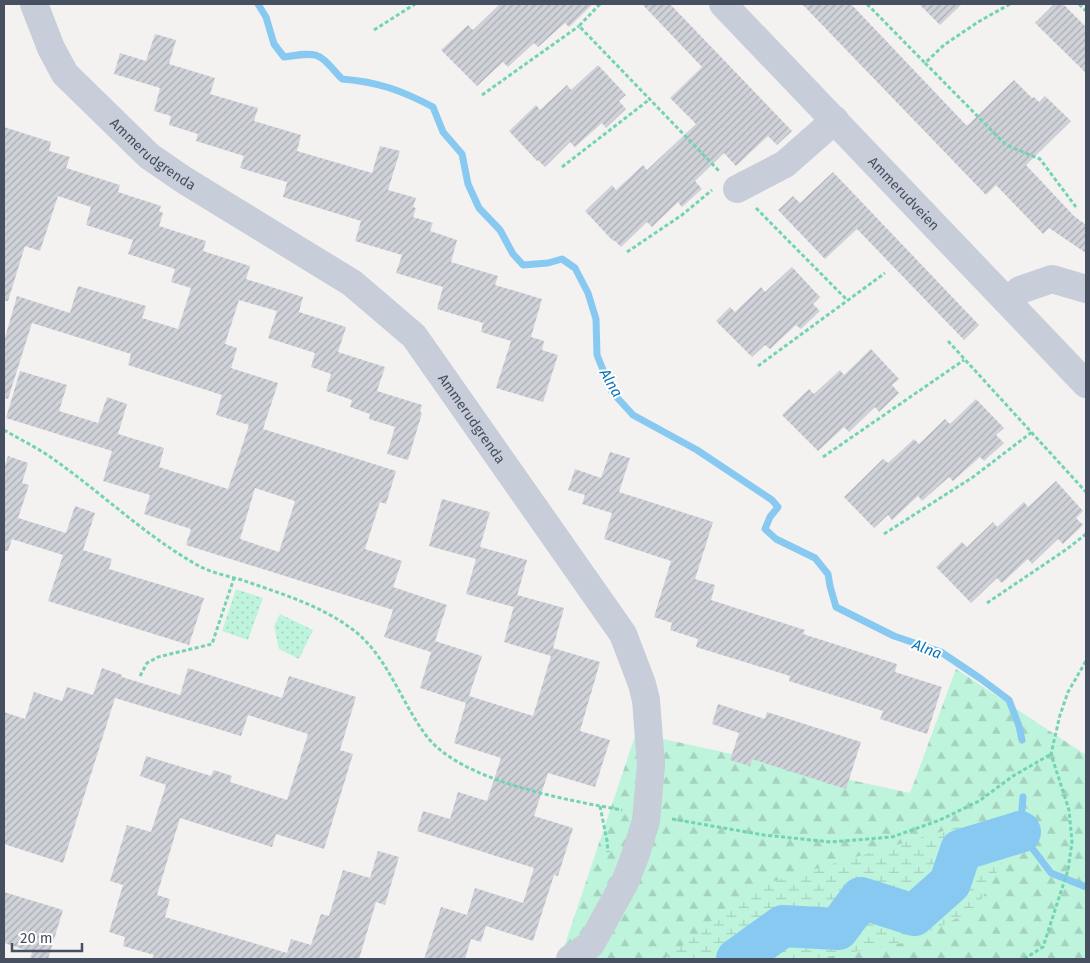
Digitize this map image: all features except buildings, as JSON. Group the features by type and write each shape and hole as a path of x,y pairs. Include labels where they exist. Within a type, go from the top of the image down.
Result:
{"street":[{"name":"Ammerudgrenda","path":"34,4 50,45 65,74 149,156 184,180 352,283 414,336 623,634 646,700 651,765 646,821 625,882 591,944 570,959"},
{"name":"Ammerudveien","path":"723,4 1086,384"},
{"path":"732,184 785,164 834,120"},
{"path":"1007,301 1020,290 1052,279 1086,289"}],"path":[{"path":"374,30 415,4"},
{"path":"482,95 579,26 600,4"},
{"path":"867,4 1006,144 1040,159 1076,207"},
{"path":"925,63 944,45 978,22 1010,4"},
{"path":"1079,4 1086,11"},
{"path":"579,26 847,300"},
{"path":"562,167 650,99"},
{"path":"627,252 732,184"},
{"path":"758,366 885,273"},
{"path":"948,341 1086,492"},
{"path":"823,457 964,360"},
{"path":"4,430 55,460 134,523 174,551 202,567 287,596 318,610 352,629 381,660 426,735 451,759 471,770 495,779 600,806 629,811"},
{"path":"884,534 973,477 1032,432"},
{"path":"987,604 1086,534"},
{"path":"140,676 147,663 158,657 212,644 234,578"},
{"path":"1024,959 1043,947 1068,870 1072,842 1069,810 1051,754 1060,715 1068,692 1086,661"},
{"path":"668,818 764,835 831,842 892,837 940,820 971,805 1013,776 1051,754"},
{"path":"600,806 608,841 608,860"}],"green space":[{"path":"236,589 263,598 248,640 222,631"},
{"path":"280,614 313,630 299,659 279,649 274,626"},
{"path":"956,669 1086,755 1086,959 560,959 636,733 910,793"},
{"path":"967,824 1020,832 976,909 908,942 815,959 664,959 768,883"}],"waterway":[{"name":"Alna","path":"258,4 266,17 274,44 284,57 305,54 318,56 342,79 367,82 389,88 433,107 443,132 462,154 468,184 479,208 500,230 513,254 523,265 548,263 562,259 575,268 588,293 596,319 597,355 612,392 633,415 697,450 772,500 778,507 770,517 765,529 776,539 815,558 828,574 836,607 894,636 941,652 981,679 1009,700 1022,740"},
{"path":"1023,797 1020,832 1051,873 1086,887"},
{"name":"Alna","path":"737,959 783,926 838,929 861,898 914,915 950,883 961,850 1020,832"}]}
